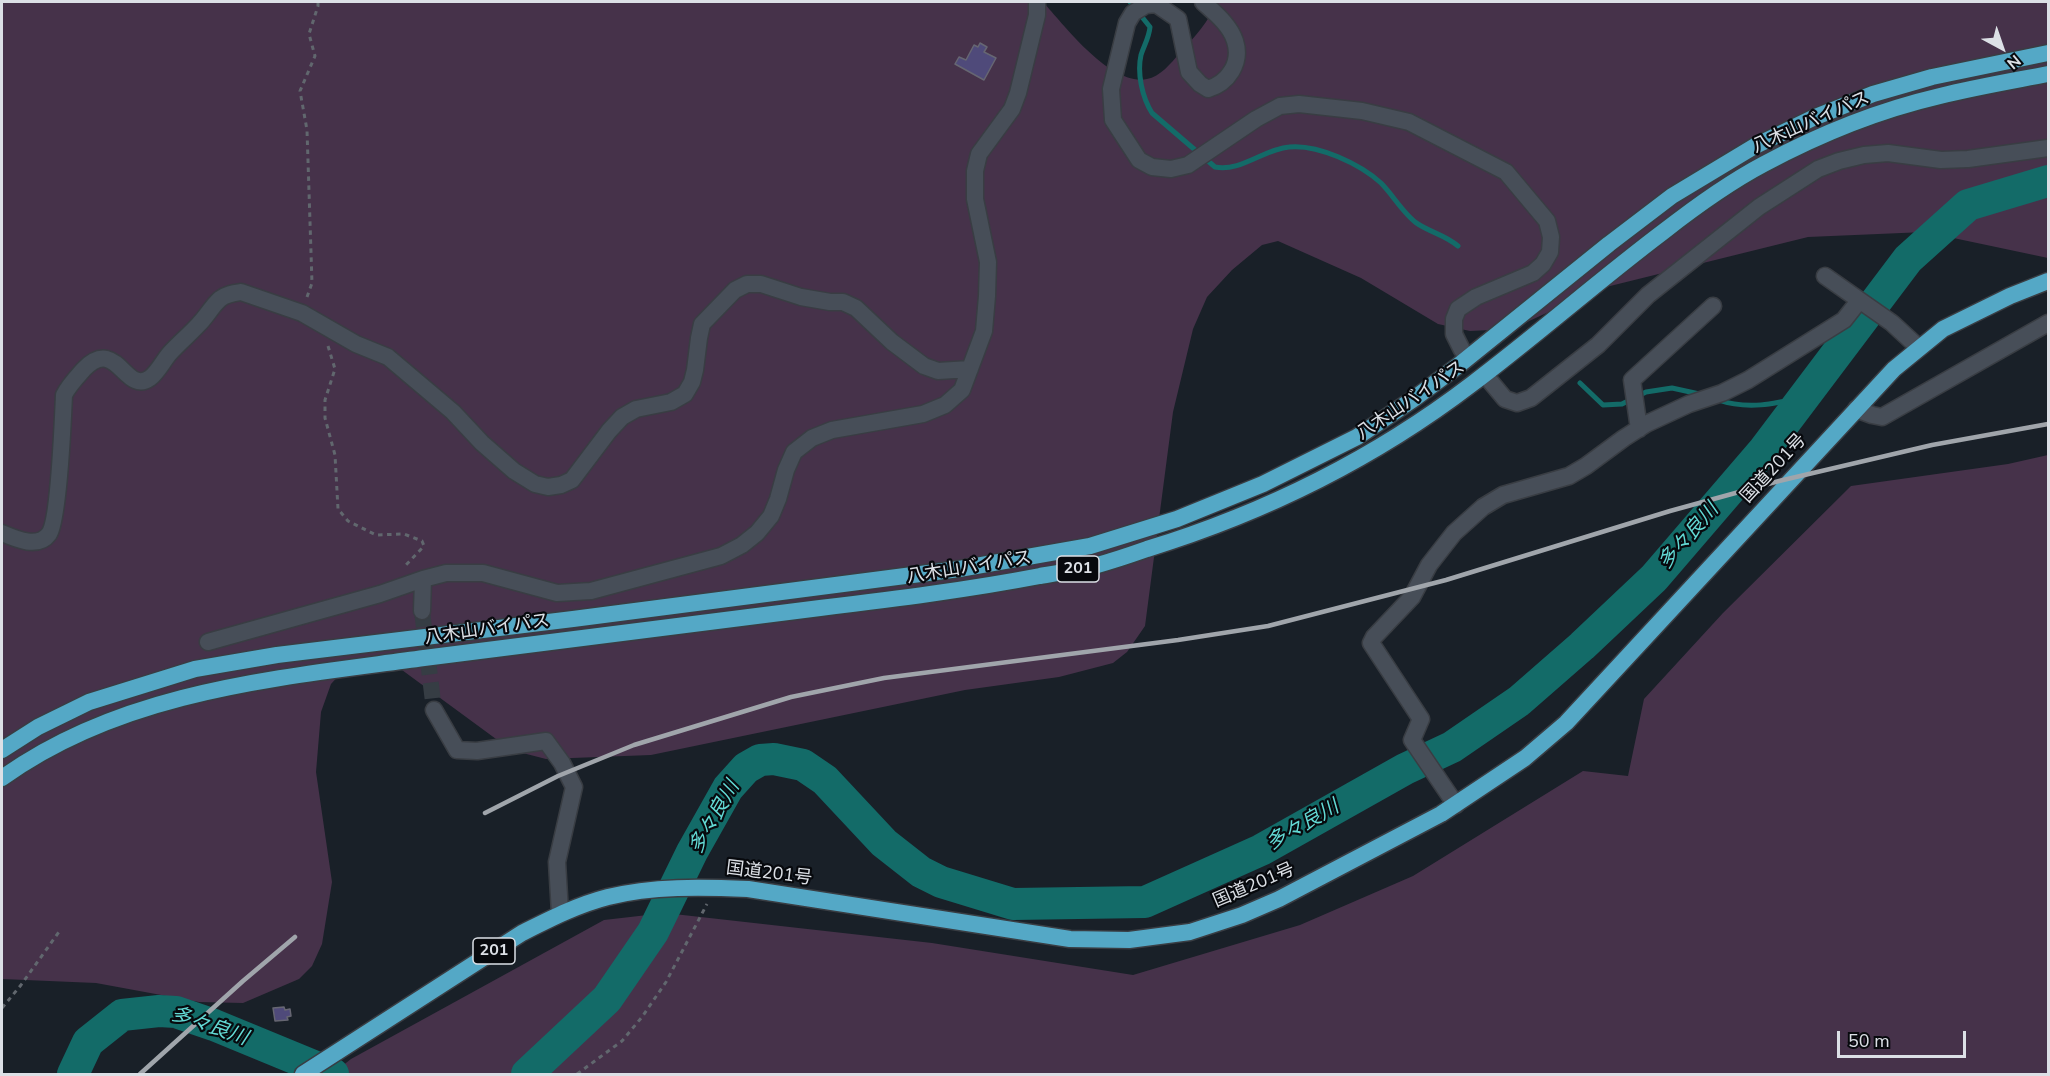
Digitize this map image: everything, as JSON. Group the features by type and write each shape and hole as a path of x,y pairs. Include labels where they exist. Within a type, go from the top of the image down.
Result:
{"highway":[{"name":"八木山バイパス","path":"2,750 38,727 89,702 195,669 277,655 960,569 1090,546 1177,519 1263,484 1357,436 1415,398 1459,365 1672,196 1755,146 1813,118 1874,94 1932,77 2049,53"},
{"name":"八木山バイパス","path":"2,778 19,765 98,724 150,706 199,693 315,673 963,590 1095,566 1186,537 1286,496 1368,455 1424,419 1474,383 1625,260 1685,215 1722,188 1764,164 1825,135 1881,113 1935,97 2049,74"},
{"name":"国道201号","path":"303,1074 522,933 560,913 609,897 657,890 709,887 747,889 1070,939 1129,940 1190,932 1242,915 1279,899 1456,805 1525,758 1566,723 1856,409 1918,347 1943,329 1970,314 2049,282"}],"street":[{"path":"208,642 446,573 483,573 556,593 591,591 721,556 742,545 757,533 771,516 794,452 812,438 832,430 923,414 945,405 962,390 984,331 988,262 975,200 975,171 980,154 1012,109 1015,101 1037,15 1037,2"},
{"path":"1203,2 1222,19 1235,42 1236,61 1231,74 1220,86 1208,89 1189,72 1178,19 1167,10 1156,4 1146,5 1133,13 1127,23 1111,89 1113,120 1139,160 1152,167 1171,169 1188,165 1256,118 1280,106 1299,104 1362,111 1408,122 1506,172 1547,222 1551,237 1550,252 1543,264 1533,273 1476,297 1458,309 1454,319 1454,334 1462,350"},
{"path":"1490,381 1505,399 1517,403 1531,398 1598,345 1648,295 1759,207 1818,169 1864,155 1888,153 1941,160 1968,159 2049,148"},
{"path":"1825,276 1892,323 1918,347"},
{"path":"2,533 31,543 49,534 56,503 64,394 69,385 92,361 99,357 109,360 132,379 140,382 147,380 201,323 220,298 232,293 241,292 302,313 356,344 388,357 453,412 514,471 535,484 548,488 572,480 622,417 636,409 671,402 685,394 692,382 695,370 702,324 735,290 747,284 761,284 801,297 843,302 856,308 892,342 924,366 938,371 970,369"},
{"path":"1456,805 1412,740 1421,719 1371,643 1412,597 1440,550 1454,533 1483,507 1503,495 1569,476 1639,429 1689,404 1722,393 1748,380 1844,320 1859,302"},
{"path":"1639,429 1632,380 1713,306"},
{"path":"1856,409 1872,416 1882,417 2049,324"},
{"path":"422,611 423,579"},
{"path":"434,710 457,750 477,751 546,741 562,763 574,787 557,862 560,913"}],"path":[{"path":"302,313 312,283 307,130 300,91 315,56 309,33 318,2"},
{"path":"336,332 328,340 328,349 334,369 325,400 325,418 335,456 338,509 348,520 376,535 404,534 422,541 424,546 409,563 399,570"},
{"path":"578,1074 622,1041 642,1017 666,982 709,887"},
{"path":"2,1008 61,929"}],"shaded area":[{"path":"2,2 1043,2 1076,39 1104,64 1133,79 1147,79 1161,73 1172,61 1201,29 1217,2 2048,2 2048,258 1925,232 1808,237 1598,289 1512,329 1470,331 1438,324 1361,278 1278,241 1262,245 1232,270 1207,297 1193,329 1173,412 1145,626 1127,652 1113,663 1059,677 965,690 651,755 546,759 511,750 387,659 343,671 331,684 321,712 316,772 332,882 322,944 312,966 299,979 243,1003 199,1002 96,983 2,979"},
{"path":"2048,455 2048,1074 332,1074 351,1059 604,920 665,913 932,943 1133,975 1300,925 1413,876 1583,771 1628,776 1644,699 1723,613 1851,486 2008,464"}],"building":[{"path":"980,43 987,47 984,52 996,58 984,80 955,64 959,57 966,60 974,45 978,47"},
{"path":"284,1007 285,1010 290,1009 291,1016 287,1017 288,1020 275,1021 273,1008"}],"waterway":[{"path":"1130,2 1150,27 1141,55 1140,69 1141,85 1148,107 1152,113 1215,167 1234,166 1289,147 1325,152 1350,162 1372,176 1386,188 1413,220 1458,246"},
{"name":"多々良川","path":"527,1074 607,999 653,932 692,852 728,788 746,768 760,760 774,759 803,765 825,780 884,843 921,872 941,882 1013,904 1145,902 1261,850 1405,769 1452,747 1519,701 1654,578 1764,450 1908,259 1968,205 2048,181"},
{"path":"1580,383 1603,405 1622,404 1646,392 1672,388 1704,395"},
{"path":"1718,400 1750,405 1772,404 1804,397"},
{"name":"多々良川","path":"73,1074 88,1042 122,1015 159,1011 176,1012 214,1025 333,1074"}],"tunnel":[{"path":"422,611 434,710"}],"railway":[{"path":"485,813 558,776 634,745 791,697 884,678 1268,626 1446,580 1670,511 1779,481 1932,445 2048,424"},
{"path":"140,1074 295,937"}]}
